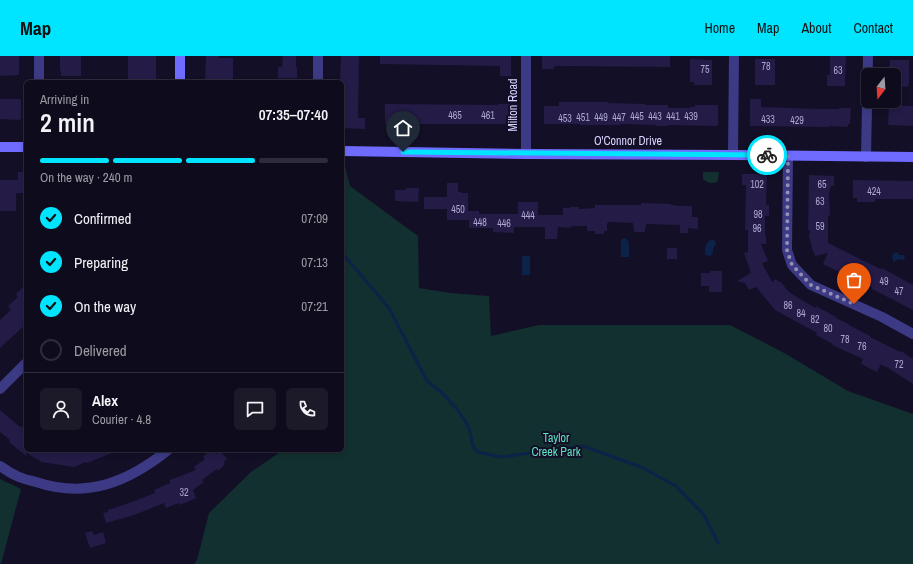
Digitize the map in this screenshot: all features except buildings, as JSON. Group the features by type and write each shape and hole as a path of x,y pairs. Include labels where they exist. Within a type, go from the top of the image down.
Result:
{"main road":[{"path":"180,56 180,80"},
{"path":"0,147 24,147"},
{"name":"O'Connor Drive","path":"344,151 913,157"}],"street":[{"path":"39,56 39,80"},
{"path":"318,56 318,80"},
{"name":"Milton Road","path":"526,56 526,154"},
{"path":"733,154 734,56"},
{"path":"866,157 868,56"},
{"path":"788,156 787,250 792,265 811,285 882,317 913,334"},
{"path":"0,389 24,365"},
{"path":"0,466 16,476 47,486 68,489 89,488 124,478 153,462 166,452"}],"green space":[{"name":"Taylor Creek Park","path":"345,166 350,186 418,236 419,288 450,293 489,296 491,336 539,325 730,325 786,354 848,391 913,414 913,564 194,564 197,560 209,513 251,472 280,452 344,452"},
{"path":"703,172 719,172 717,182 711,183 703,179"},
{"path":"0,479 21,489 1,564 0,564"}],"water":[{"path":"625,238 629,244 629,257 621,257 621,241"},
{"path":"712,239 716,243 712,255 709,256 705,253 705,248 708,242"},
{"path":"897,252 899,255 904,255 905,259 899,259 895,262 893,261 892,256"},
{"path":"522,256 530,256 530,275 522,275"}],"waterway":[{"path":"344,255 389,308 427,381 442,393 457,409 467,424 473,446 478,452 501,457 583,446 641,467 676,486 704,515 718,543"}],"way so far":[{"path":"767,155 788,156 787,250 792,265 811,285 854,304"}],"route":[{"path":"403,152 767,155"}]}
